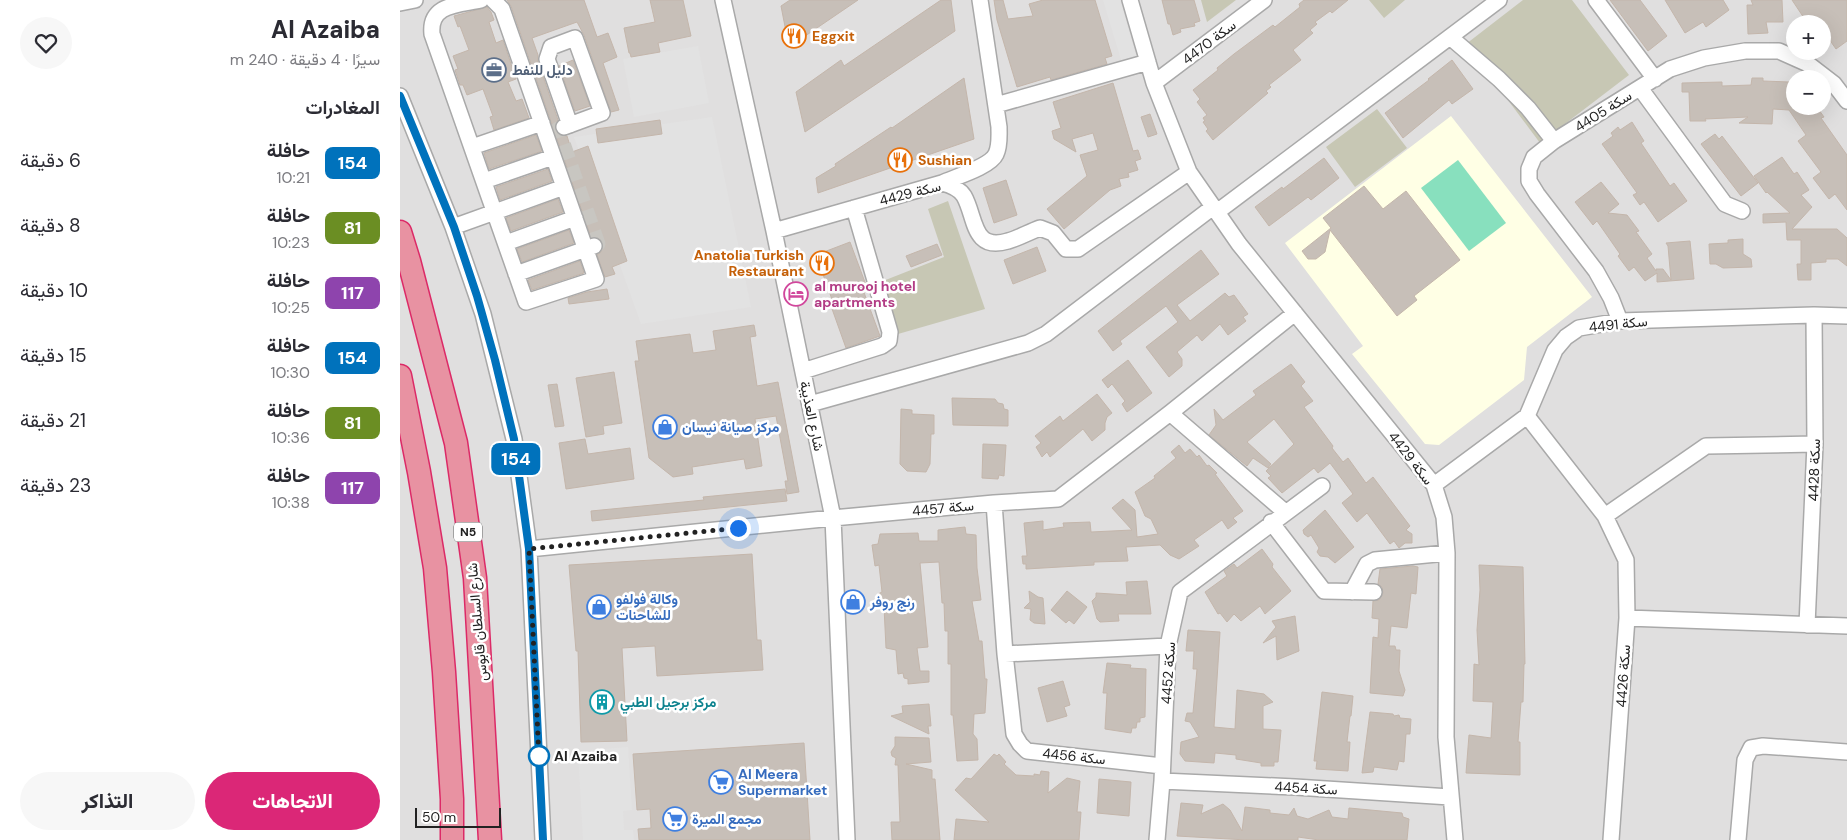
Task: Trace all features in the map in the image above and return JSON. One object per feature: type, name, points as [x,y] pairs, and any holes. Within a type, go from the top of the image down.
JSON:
[{"type":"highway","name":"شارع السلطان قابوس","points":[[400,232],[410,261],[456,444],[475,578],[490,840]]},
{"type":"highway","points":[[400,376],[435,568],[452,799],[452,840]]},
{"type":"highway","points":[[438,840],[441,826],[452,799]]},
{"type":"street","points":[[400,4],[415,0]]},
{"type":"street","points":[[481,0],[442,9],[435,15],[431,23],[432,34],[526,302],[596,279],[590,248],[575,218],[502,9],[493,0]]},
{"type":"street","name":"شارع العذيبة","points":[[723,0],[774,231],[833,518],[847,840]]},
{"type":"street","points":[[942,183],[989,162],[996,155],[999,145],[999,127],[980,0]]},
{"type":"street","name":"سكة 4429","points":[[1130,0],[1154,83],[1189,172],[1239,244],[1434,486],[1444,517],[1447,553],[1446,737],[1455,840]]},
{"type":"street","name":"سكة 4470","points":[[1154,83],[1264,0]]},
{"type":"street","points":[[810,404],[1028,343],[1046,334],[1499,0]]},
{"type":"street","points":[[1596,0],[1655,79]]},
{"type":"street","points":[[1450,37],[1499,79],[1528,108],[1554,141]]},
{"type":"street","points":[[575,38],[602,113],[567,126],[547,59],[551,47],[575,38]]},
{"type":"street","name":"سكة 4405","points":[[1620,321],[1596,271],[1528,181],[1529,168],[1534,157],[1554,141],[1670,69],[1704,58],[1745,51],[1779,51],[1808,64],[1834,84],[1847,101]]},
{"type":"street","points":[[996,105],[1148,62]]},
{"type":"street","points":[[1640,88],[1724,204],[1742,211]]},
{"type":"street","points":[[400,96],[454,227],[483,314],[514,439],[529,549],[543,840]]},
{"type":"street","points":[[472,147],[542,123]]},
{"type":"street","points":[[484,182],[553,157]]},
{"type":"street","name":"سكة 4429","points":[[774,231],[942,183],[952,185],[964,196],[976,229],[982,239],[991,243],[1006,242],[1040,228],[1053,233],[1066,249],[1078,249],[1189,172]]},
{"type":"street","points":[[454,227],[564,186]]},
{"type":"street","points":[[803,371],[882,346],[889,341],[890,332],[854,208]]},
{"type":"street","points":[[506,242],[575,218]]},
{"type":"street","points":[[516,274],[590,248]]},
{"type":"street","name":"سكة 4457","points":[[529,549],[833,518],[1058,499],[1170,413],[1294,313]]},
{"type":"street","name":"سكة 4491","points":[[1527,416],[1555,350],[1566,337],[1579,328],[1620,321],[1814,315],[1847,316]]},
{"type":"street","name":"سكة 4428","points":[[1807,625],[1815,444],[1814,315]]},
{"type":"street","points":[[1170,413],[1285,512]]},
{"type":"street","points":[[1434,486],[1527,416]]},
{"type":"street","name":"سكة 4426","points":[[1527,416],[1605,516],[1626,560],[1628,618],[1611,840]]},
{"type":"street","points":[[1605,516],[1706,446],[1815,444]]},
{"type":"street","name":"سكة 4452","points":[[1157,840],[1168,646],[1180,592],[1271,522],[1322,486]]},
{"type":"street","name":"سكة 4456","points":[[994,503],[1005,654],[1014,734],[1020,744],[1027,751],[1162,773]]},
{"type":"street","points":[[1271,522],[1324,591],[1374,592]]},
{"type":"street","points":[[1352,592],[1367,564],[1375,560],[1447,553]]},
{"type":"street","points":[[1628,618],[1847,626]]},
{"type":"street","points":[[1005,654],[1168,646]]},
{"type":"street","points":[[1738,840],[1745,760],[1751,748],[1763,746],[1847,752]]},
{"type":"street","name":"سكة 4454","points":[[1162,773],[1295,787],[1450,797]]},
{"type":"shaded area","points":[[400,0],[1847,0],[1847,840],[400,840]]},
{"type":"shaded area","points":[[1103,0],[1120,0],[1137,59],[1122,63]]},
{"type":"shaded area","points":[[1201,0],[1236,0],[1207,22]]},
{"type":"shaded area","points":[[1369,0],[1405,0],[1384,18]]},
{"type":"shaded area","points":[[1523,0],[1572,0],[1629,75],[1540,143],[1466,44]]},
{"type":"shaded area","points":[[698,46],[709,103],[634,117],[623,59]]},
{"type":"shaded area","points":[[1377,109],[1407,148],[1355,187],[1326,147]]},
{"type":"shaded area","points":[[1451,116],[1592,297],[1527,347],[1524,380],[1439,445],[1425,444],[1352,354],[1363,346],[1285,243]]},
{"type":"shaded area","points":[[712,117],[751,307],[641,324],[574,137]]},
{"type":"shaded area","points":[[948,201],[985,309],[898,334],[883,281],[944,257],[928,209]]},
{"type":"shaded area","points":[[628,747],[632,810],[623,811],[624,830],[633,830],[634,840],[583,840],[578,751]]},
{"type":"green space","points":[[1458,160],[1506,223],[1469,251],[1421,188]]},
{"type":"building","points":[[507,0],[584,0],[597,37],[608,33],[617,57],[603,63],[619,110],[611,112],[584,35],[577,22],[532,38],[538,55],[538,62],[558,120],[555,125],[555,131],[558,134],[567,136],[572,152],[588,146],[627,261],[612,267],[615,274],[605,277],[597,255],[601,252],[603,243],[600,239],[591,237],[511,6]]},
{"type":"building","points":[[650,0],[683,0],[691,36],[658,43],[660,52],[631,57],[624,28],[655,22]]},
{"type":"building","points":[[790,0],[858,0],[789,47],[781,6]]},
{"type":"building","points":[[941,0],[951,0],[955,31],[805,132],[796,92],[841,60],[844,66]]},
{"type":"building","points":[[994,0],[1003,0],[1008,19],[1033,16],[1029,4],[1043,0],[1095,0],[1112,56],[1105,58],[1107,64],[1051,80],[1050,77],[1017,87],[997,20]]},
{"type":"building","points":[[1162,0],[1194,0],[1200,21],[1194,23],[1195,26],[1180,29],[1181,32],[1173,35]]},
{"type":"building","points":[[1304,0],[1348,0],[1332,13],[1330,11],[1315,22],[1317,24],[1310,30],[1313,33],[1293,50],[1301,60],[1269,85],[1271,87],[1266,91],[1268,93],[1213,140],[1206,131],[1208,129],[1203,122],[1205,121],[1203,118],[1207,115],[1197,102],[1200,99],[1193,90],[1234,54],[1273,25],[1275,27],[1300,7],[1299,4]]},
{"type":"building","points":[[1610,0],[1640,0],[1667,36],[1648,51]]},
{"type":"building","points":[[1665,0],[1723,0],[1729,10],[1706,27],[1703,22],[1685,33]]},
{"type":"building","points":[[1751,0],[1782,0],[1783,22],[1766,22],[1768,33],[1748,34],[1747,5],[1753,5]]},
{"type":"building","points":[[1792,0],[1847,0],[1847,41],[1836,49],[1831,42],[1831,15],[1802,15]]},
{"type":"building","name":"دليل للنفط","points":[[487,7],[494,20],[489,22],[496,43],[503,40],[516,79],[508,82],[516,101],[522,99],[529,118],[494,130],[490,117],[493,116],[483,89],[467,95],[463,85],[460,85],[455,70],[458,69],[453,56],[469,50],[454,16]]},
{"type":"building","points":[[573,60],[590,106],[575,111],[559,66]]},
{"type":"building","points":[[1452,60],[1473,89],[1452,104],[1449,100],[1403,138],[1385,113]]},
{"type":"building","points":[[964,78],[974,139],[818,193],[816,178]]},
{"type":"building","points":[[1752,78],[1763,78],[1763,81],[1786,82],[1786,110],[1773,109],[1772,124],[1739,123],[1748,117],[1690,121],[1689,92],[1682,92],[1682,83],[1722,82],[1722,86],[1751,85]]},
{"type":"building","points":[[1113,83],[1133,151],[1138,150],[1141,159],[1135,161],[1138,170],[1128,173],[1129,177],[1119,179],[1121,186],[1110,190],[1064,229],[1047,209],[1087,176],[1080,155],[1098,150],[1093,133],[1072,139],[1076,152],[1054,139],[1052,131],[1061,128],[1053,102]]},
{"type":"building","points":[[1150,114],[1157,134],[1148,137],[1141,117]]},
{"type":"building","points":[[1792,115],[1823,115],[1824,117],[1821,118],[1847,155],[1847,210],[1835,194],[1829,199],[1813,178],[1821,172],[1798,141],[1806,135]]},
{"type":"building","points":[[660,120],[662,134],[598,143],[596,129]]},
{"type":"building","points":[[1632,122],[1644,141],[1641,143],[1670,186],[1674,183],[1687,201],[1658,222],[1644,202],[1640,205],[1633,195],[1637,193],[1602,144],[1613,136],[1611,133],[1618,127],[1620,130]]},
{"type":"building","points":[[1715,134],[1719,139],[1722,136],[1758,183],[1741,196],[1701,144]]},
{"type":"building","points":[[536,135],[542,151],[489,169],[484,153]]},
{"type":"building","points":[[1782,157],[1794,174],[1797,172],[1809,190],[1801,195],[1812,207],[1792,229],[1837,229],[1847,238],[1847,266],[1838,259],[1826,259],[1826,262],[1811,263],[1811,280],[1798,280],[1797,264],[1801,264],[1801,240],[1787,240],[1786,222],[1763,223],[1763,214],[1790,213],[1766,193],[1754,176]]},
{"type":"building","points":[[1324,158],[1339,178],[1311,200],[1308,197],[1269,226],[1255,207],[1282,187],[1283,189]]},
{"type":"building","points":[[548,169],[552,181],[500,200],[496,187]]},
{"type":"building","points":[[1006,180],[1017,215],[994,223],[983,188]]},
{"type":"building","points":[[1601,182],[1619,204],[1608,213],[1627,215],[1639,231],[1636,232],[1652,254],[1647,258],[1656,271],[1656,269],[1663,269],[1671,280],[1668,246],[1666,243],[1690,241],[1694,279],[1657,282],[1657,273],[1645,281],[1634,267],[1629,271],[1618,256],[1620,254],[1597,221],[1593,225],[1575,202]]},
{"type":"building","points":[[1364,186],[1383,209],[1406,191],[1460,260],[1414,296],[1417,300],[1397,316],[1330,230],[1325,252],[1316,259],[1308,259],[1302,251],[1331,228],[1323,218]]},
{"type":"building","points":[[558,199],[563,212],[511,231],[506,218]]},
{"type":"building","points":[[569,230],[574,243],[522,262],[517,249]]},
{"type":"building","points":[[1743,239],[1743,254],[1751,259],[1752,267],[1723,268],[1716,264],[1710,264],[1709,244],[1728,243],[1728,240]]},
{"type":"building","points":[[850,242],[866,285],[862,287],[880,336],[846,348],[831,306],[834,305],[816,255]]},
{"type":"building","points":[[937,244],[942,255],[911,267],[906,256]]},
{"type":"building","points":[[1037,247],[1046,271],[1013,284],[1004,260]]},
{"type":"building","points":[[1201,250],[1219,274],[1177,305],[1190,321],[1225,293],[1229,297],[1234,295],[1248,314],[1243,317],[1246,321],[1228,335],[1220,324],[1202,341],[1197,335],[1177,352],[1182,359],[1182,366],[1169,377],[1146,347],[1178,322],[1166,306],[1120,341],[1122,344],[1113,351],[1098,331]]},
{"type":"building","points":[[580,261],[584,273],[532,290],[528,280]]},
{"type":"building","points":[[607,289],[609,299],[569,304],[568,298],[587,292]]},
{"type":"building","points":[[754,325],[756,336],[750,337],[757,386],[778,382],[799,492],[787,494],[785,481],[788,481],[776,416],[755,419],[762,466],[746,469],[744,459],[692,467],[693,474],[673,477],[649,458],[635,361],[639,361],[636,341],[690,334],[693,353],[716,350],[713,331]]},
{"type":"building","points":[[1128,360],[1152,393],[1127,412],[1122,404],[1125,401],[1112,384],[1108,388],[1102,380]]},
{"type":"building","points":[[1291,364],[1305,382],[1301,386],[1313,401],[1304,407],[1343,462],[1348,458],[1366,483],[1373,477],[1410,526],[1406,530],[1412,534],[1412,543],[1405,543],[1399,548],[1394,541],[1390,544],[1367,513],[1357,522],[1342,503],[1353,494],[1330,463],[1318,473],[1314,468],[1282,493],[1268,478],[1271,476],[1266,471],[1294,444],[1274,419],[1247,442],[1271,464],[1268,468],[1253,458],[1247,466],[1209,435],[1216,425],[1214,409],[1223,420],[1256,395],[1253,391]]},
{"type":"building","points":[[614,372],[622,423],[603,426],[604,434],[586,437],[576,378]]},
{"type":"building","points":[[557,384],[564,426],[555,427],[548,385]]},
{"type":"building","points":[[1097,394],[1112,413],[1107,417],[1105,430],[1092,441],[1083,429],[1050,457],[1047,452],[1042,457],[1036,447],[1041,443],[1035,436],[1060,416],[1063,421]]},
{"type":"building","points":[[952,398],[995,399],[998,403],[1003,404],[1004,409],[1008,410],[1008,426],[953,425]]},
{"type":"building","points":[[901,409],[912,410],[912,414],[934,415],[934,434],[931,434],[930,464],[926,472],[907,471],[900,464]]},
{"type":"building","points":[[585,439],[588,454],[630,448],[634,479],[566,489],[559,443]]},
{"type":"building","points":[[983,444],[1006,445],[1004,476],[999,475],[998,479],[982,478]]},
{"type":"building","points":[[1179,445],[1185,453],[1190,449],[1197,457],[1199,455],[1207,466],[1209,465],[1217,473],[1215,474],[1243,511],[1233,518],[1237,522],[1228,529],[1222,520],[1194,540],[1199,546],[1179,559],[1170,555],[1160,545],[1126,547],[1128,561],[1094,562],[1094,565],[1026,569],[1022,556],[1027,556],[1024,523],[1043,521],[1043,530],[1064,527],[1063,523],[1090,522],[1091,532],[1132,530],[1112,508],[1123,499],[1135,510],[1137,537],[1158,534],[1151,519],[1145,516],[1135,492],[1155,478],[1154,476],[1176,458],[1171,452]]},
{"type":"building","points":[[785,489],[787,501],[592,521],[591,511],[704,500],[703,497]]},
{"type":"building","points":[[1325,510],[1354,547],[1335,563],[1328,557],[1320,556],[1317,552],[1319,548],[1311,535],[1308,537],[1304,534],[1303,530]]},
{"type":"building","points":[[965,527],[966,534],[976,535],[977,568],[981,600],[972,601],[979,641],[982,641],[985,679],[987,679],[985,713],[974,714],[973,734],[977,739],[978,760],[957,761],[953,715],[951,715],[951,664],[948,664],[948,631],[945,631],[939,562],[920,563],[928,647],[917,648],[920,671],[929,671],[929,682],[908,684],[908,679],[904,678],[903,673],[898,674],[896,650],[886,648],[884,607],[878,608],[878,594],[882,592],[879,565],[875,566],[872,545],[878,544],[880,534],[918,533],[919,541],[938,541],[938,530]]},
{"type":"building","points":[[1262,549],[1273,564],[1272,567],[1291,591],[1265,614],[1260,606],[1241,621],[1234,614],[1227,622],[1220,613],[1218,614],[1205,592],[1227,576],[1224,571],[1234,564],[1237,568]]},
{"type":"building","points":[[752,554],[757,640],[761,640],[763,670],[657,676],[655,646],[622,648],[627,741],[581,742],[578,651],[576,651],[569,565]]},
{"type":"building","points":[[1479,565],[1523,567],[1525,664],[1518,742],[1520,742],[1520,775],[1466,773],[1469,735],[1491,738],[1493,702],[1473,701],[1474,664],[1479,665],[1477,630],[1480,590]]},
{"type":"building","points":[[1418,567],[1416,594],[1411,593],[1407,628],[1391,626],[1389,646],[1395,646],[1396,650],[1400,650],[1399,671],[1405,690],[1403,696],[1370,693],[1373,637],[1378,638],[1379,619],[1372,618],[1373,601],[1379,600],[1383,593],[1382,587],[1378,584],[1380,569]]},
{"type":"building","points":[[1147,581],[1151,614],[1118,614],[1119,621],[1100,622],[1097,619],[1092,601],[1096,597],[1096,593],[1127,595],[1126,582]]},
{"type":"building","points":[[1029,591],[1043,598],[1045,624],[1034,623],[1030,620],[1031,609],[1024,608],[1030,602]]},
{"type":"building","points":[[1067,591],[1087,607],[1074,624],[1069,620],[1066,623],[1051,610]]},
{"type":"building","points":[[1295,616],[1299,651],[1277,660],[1276,636],[1263,643],[1276,627],[1272,621]]},
{"type":"building","points":[[1188,630],[1220,632],[1214,727],[1235,729],[1237,690],[1264,694],[1273,702],[1263,706],[1263,729],[1281,730],[1278,762],[1274,762],[1274,766],[1261,766],[1261,763],[1236,759],[1236,755],[1215,753],[1214,763],[1185,761],[1180,754],[1181,742],[1199,737],[1190,722],[1185,721],[1187,713],[1193,713],[1197,669],[1193,669],[1194,651],[1186,651]]},
{"type":"building","points":[[1107,663],[1131,665],[1130,668],[1146,669],[1145,717],[1140,718],[1140,722],[1137,722],[1136,728],[1132,728],[1131,733],[1105,729],[1107,693],[1103,693]]},
{"type":"building","points":[[1063,681],[1070,705],[1064,707],[1067,716],[1047,722],[1038,688]]},
{"type":"building","points":[[1322,692],[1353,696],[1347,742],[1350,742],[1348,771],[1316,769],[1317,761],[1314,761]]},
{"type":"building","points":[[929,704],[931,726],[928,726],[929,734],[891,716],[903,713],[902,706]]},
{"type":"building","points":[[1370,712],[1393,714],[1394,716],[1399,715],[1400,718],[1411,719],[1410,734],[1406,734],[1404,762],[1399,761],[1397,770],[1374,767],[1373,772],[1362,773]]},
{"type":"building","points":[[895,737],[929,738],[931,762],[906,764],[932,770],[932,779],[935,779],[940,840],[892,840],[891,822],[900,822],[898,765],[895,765],[896,758],[892,756],[891,752],[895,746]]},
{"type":"building","name":"Al Meera Supermarket","points":[[804,743],[810,840],[639,840],[638,829],[651,828],[650,809],[637,810],[633,754]]},
{"type":"building","points":[[994,754],[997,756],[999,754],[1006,762],[1004,764],[1016,775],[1034,776],[1034,774],[1040,775],[1041,771],[1049,772],[1048,793],[1067,778],[1080,781],[1077,812],[1081,812],[1079,840],[954,840],[956,819],[989,822],[955,790],[966,778],[971,779]]},
{"type":"building","points":[[1099,779],[1131,782],[1129,816],[1097,813]]},
{"type":"building","points":[[1181,803],[1203,805],[1201,814],[1223,804],[1230,810],[1242,831],[1245,807],[1270,810],[1270,813],[1289,815],[1294,808],[1297,816],[1308,819],[1329,810],[1332,817],[1348,819],[1349,808],[1402,813],[1403,817],[1409,819],[1407,840],[1319,840],[1298,837],[1298,840],[1247,840],[1177,836]]},
{"type":"tunnel","points":[[564,127],[558,129],[598,244],[594,246]]},
{"type":"bus line","name":"154","points":[[400,96],[454,227],[483,314],[514,439],[529,549],[543,840]]},
{"type":"place","name":"Eggxit","points":[[794,36]]},
{"type":"place","name":"دليل للنفط","points":[[494,70]]},
{"type":"place","name":"Sushian","points":[[900,160]]},
{"type":"place","name":"Anatolia Turkish Restaurant","points":[[822,263]]},
{"type":"place","name":"al murooj hotel apartments","points":[[796,294]]},
{"type":"place","name":"مركز صيانة نيسان","points":[[665,427]]},
{"type":"place","name":"رنج روفر","points":[[853,602]]},
{"type":"place","name":"وكالة فولفو للشاحنات","points":[[599,607]]},
{"type":"place","name":"مركز برجيل الطبي","points":[[602,702]]},
{"type":"place","name":"Al Azaiba","points":[[539,756]]},
{"type":"place","name":"Al Meera Supermarket","points":[[721,782]]},
{"type":"place","name":"مجمع الميرة","points":[[675,819]]},
{"type":"route","points":[[539,756],[539,758],[529,549],[738,528]]}]
